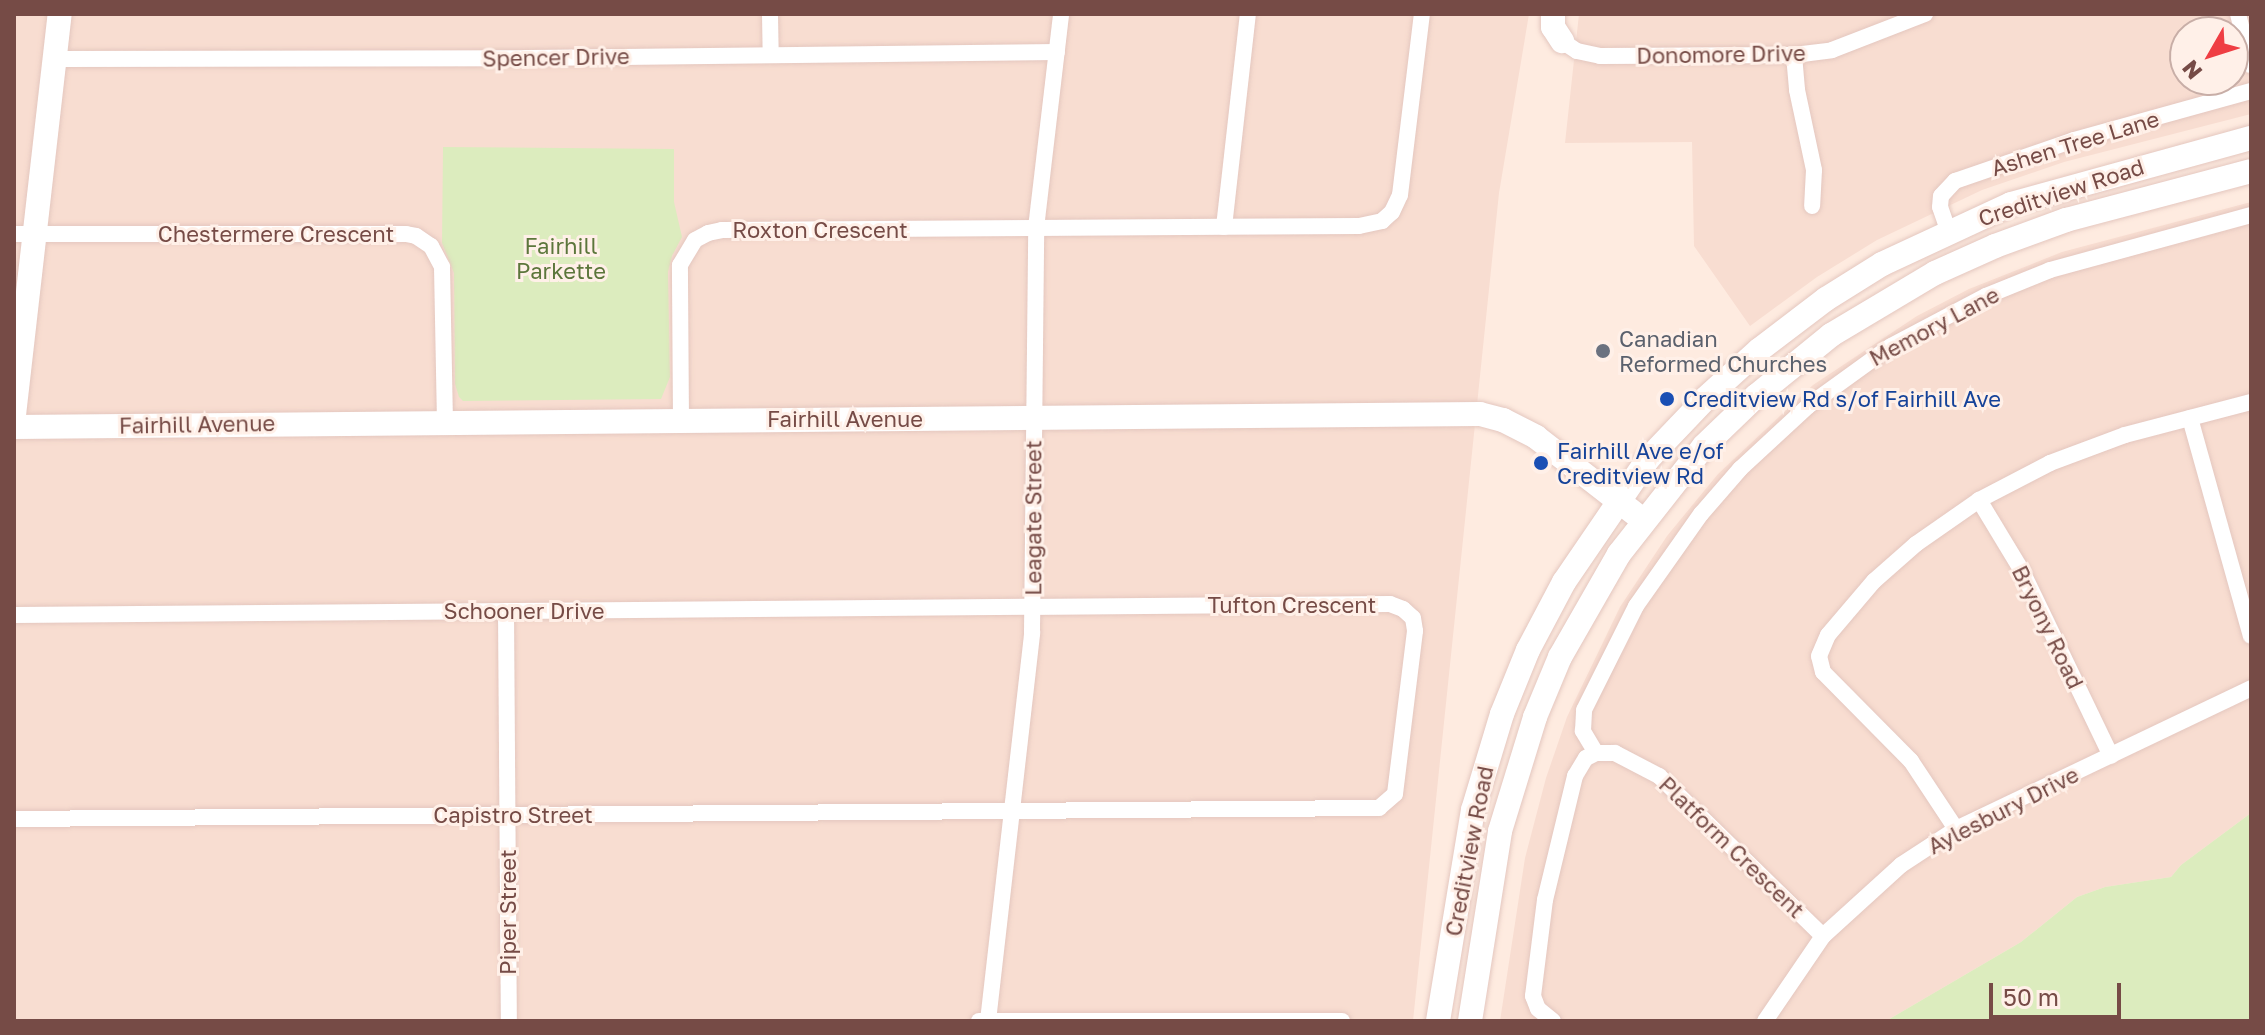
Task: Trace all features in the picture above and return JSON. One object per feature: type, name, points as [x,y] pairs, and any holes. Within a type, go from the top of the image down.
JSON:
[{"type":"main road","points":[[14,415],[24,234],[60,14]]},
{"type":"main road","points":[[1553,14],[1553,27],[1562,41]]},
{"type":"main road","name":"Creditview Road","points":[[1438,1021],[1473,810],[1502,714],[1528,650],[1564,582],[1618,500],[1648,459],[1692,411],[1759,350],[1856,280],[1948,230],[2053,190],[2251,138]]},
{"type":"main road","name":"Creditview Road","points":[[1470,1021],[1496,853],[1526,740],[1581,616],[1643,520],[1704,446],[1756,396],[1831,335],[1901,291],[1962,260],[2025,234],[2251,171]]},
{"type":"main road","name":"Fairhill Avenue","points":[[14,427],[1480,414],[1503,420],[1536,437],[1643,520]]},
{"type":"street","points":[[770,14],[771,53]]},
{"type":"street","name":"Leagate Street","points":[[988,1021],[1034,607],[1036,228],[1061,14]]},
{"type":"street","points":[[1224,227],[1248,14]]},
{"type":"street","name":"Roxton Crescent","points":[[681,421],[680,265],[695,240],[708,233],[1359,226],[1382,221],[1392,212],[1400,195],[1422,14]]},
{"type":"street","name":"Donomore Drive","points":[[1562,41],[1577,51],[1600,56],[1794,55],[1832,50],[1925,14]]},
{"type":"street","points":[[2238,14],[2251,65]]},
{"type":"street","name":"Spencer Drive","points":[[55,59],[1057,52]]},
{"type":"street","points":[[1794,55],[1797,90],[1814,170],[1812,206]]},
{"type":"street","name":"Ashen Tree Lane","points":[[1948,230],[1940,207],[1941,196],[1955,181],[2074,140],[2251,94]]},
{"type":"street","name":"Memory Lane","points":[[1596,753],[1583,731],[1584,710],[1636,606],[1686,532],[1740,469],[1817,398],[1891,346],[1986,296],[2074,263],[2251,215]]},
{"type":"street","name":"Chestermere Crescent","points":[[24,234],[416,236],[431,246],[442,267],[445,422]]},
{"type":"street","points":[[1956,829],[1911,761],[1834,687],[1823,672],[1819,656],[1828,635],[1874,581],[1916,544],[1979,500],[2050,463],[2125,435],[2251,402]]},
{"type":"street","points":[[2190,418],[2251,636]]},
{"type":"street","name":"Bryony Road","points":[[1979,500],[2022,571],[2111,756]]},
{"type":"street","name":"Tufton Crescent","points":[[1013,811],[1379,808],[1395,794],[1415,631],[1413,618],[1403,609],[1390,604],[1034,607]]},
{"type":"street","name":"Schooner Drive","points":[[14,615],[1034,607]]},
{"type":"street","name":"Piper Street","points":[[506,611],[509,1021]]},
{"type":"street","name":"Aylesbury Drive","points":[[1765,1021],[1823,936],[1901,865],[1956,829],[2251,688]]},
{"type":"street","points":[[1553,1021],[1538,1009],[1533,996],[1545,900],[1575,776],[1586,758],[1596,753]]},
{"type":"street","name":"Platform Crescent","points":[[1596,753],[1615,753],[1659,776],[1823,936]]},
{"type":"street","name":"Capistro Street","points":[[14,819],[1013,811]]},
{"type":"street","points":[[977,1021],[1342,1021]]},
{"type":"shaded area","points":[[14,14],[1529,14],[1499,193],[1413,1021],[14,1021]]},
{"type":"shaded area","points":[[1579,14],[2251,14],[2251,114],[2064,162],[1982,190],[1877,240],[1817,277],[1750,326],[1694,246],[1692,142],[1565,143]]},
{"type":"shaded area","points":[[2251,202],[2251,813],[2181,865],[2171,877],[2105,887],[2077,897],[2021,942],[1886,1021],[1500,1021],[1525,858],[1546,778],[1567,717],[1620,607],[1667,536],[1718,474],[1813,385],[1917,316],[1969,289],[2062,252]]},
{"type":"green space","name":"Fairhill Parkette","points":[[443,147],[674,149],[674,202],[682,237],[668,272],[670,377],[661,399],[463,401],[459,397],[455,384],[454,273],[442,243]]},
{"type":"green space","points":[[2251,813],[2251,1021],[1886,1021],[2021,942],[2077,897],[2105,887],[2171,877],[2181,865]]},
{"type":"place","name":"Canadian Reformed Churches","points":[[1603,351]]},
{"type":"place","name":"Creditview Rd s/of Fairhill Ave","points":[[1667,399]]},
{"type":"place","name":"Fairhill Ave e/of Creditview Rd","points":[[1541,463]]}]
